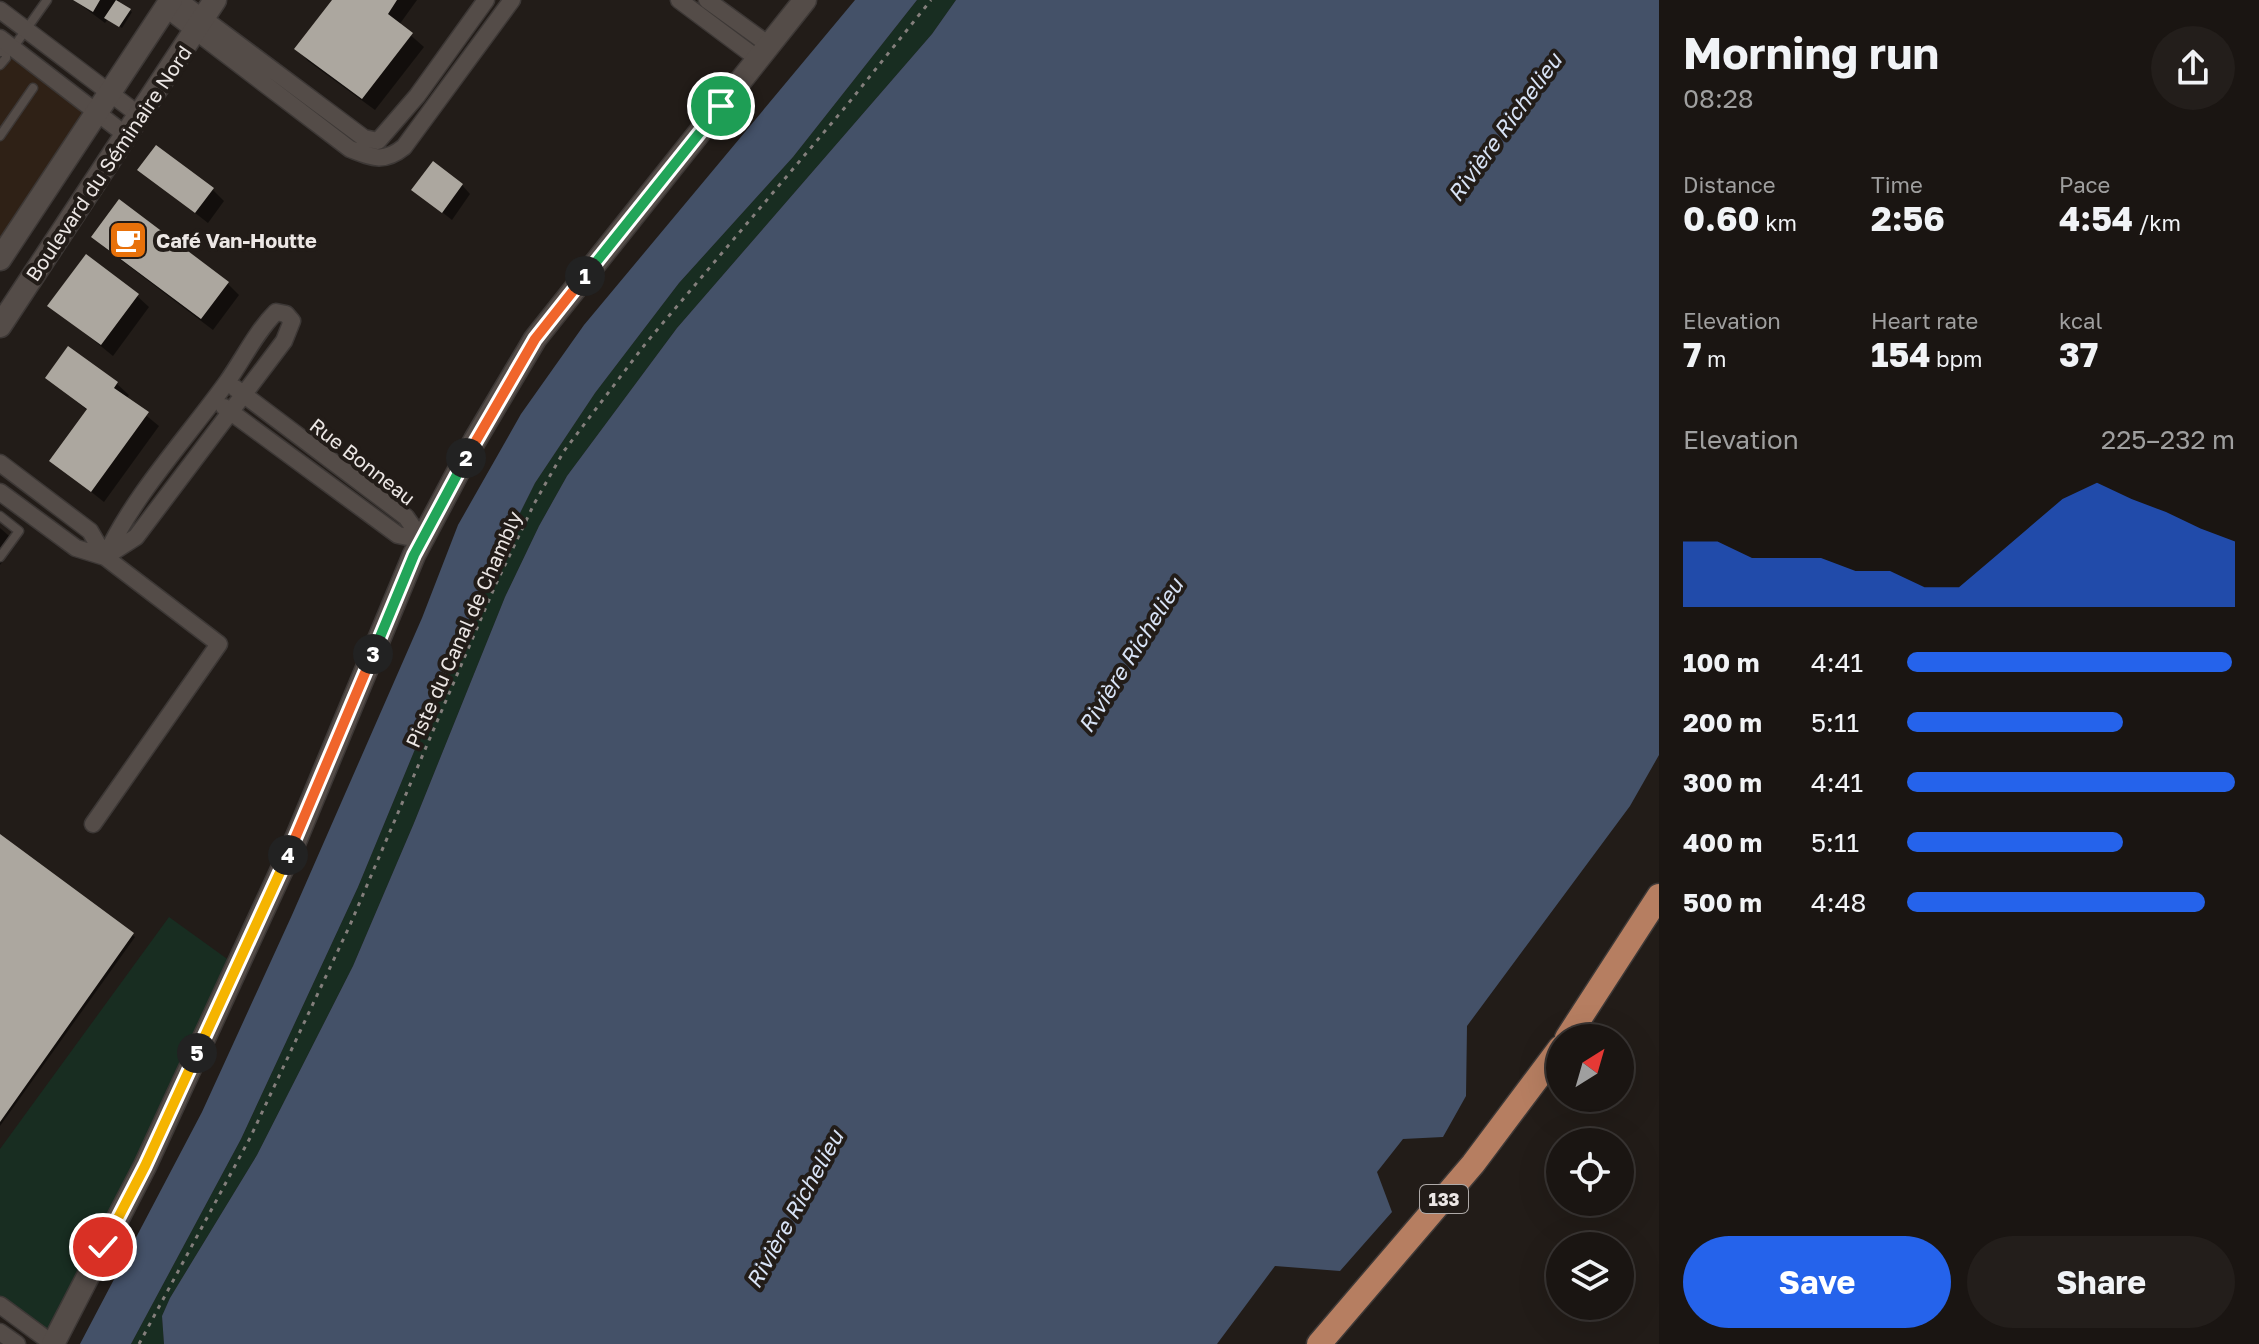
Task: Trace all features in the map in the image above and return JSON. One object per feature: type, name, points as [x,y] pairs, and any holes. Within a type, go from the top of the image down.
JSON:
[{"type":"main road","points":[[1576,1024],[1659,896]]},
{"type":"main road","name":"133","points":[[1319,1344],[1473,1164],[1546,1067]]},
{"type":"street","points":[[169,2],[205,16],[252,64],[350,149],[372,158],[392,156],[404,147],[512,0]]},
{"type":"street","points":[[679,0],[764,52]]},
{"type":"street","points":[[707,0],[764,52]]},
{"type":"street","points":[[0,1305],[53,1344],[145,1166],[289,853],[422,540],[475,440],[535,339],[805,0]]},
{"type":"street","points":[[378,141],[417,96],[485,1],[500,15]]},
{"type":"street","name":"Boulevard du Séminaire Nord","points":[[0,259],[169,2]]},
{"type":"street","points":[[0,10],[139,115]]},
{"type":"street","name":"Boulevard du Séminaire Nord","points":[[0,326],[205,16]]},
{"type":"street","points":[[6,47],[126,135]]},
{"type":"street","points":[[252,64],[364,138],[378,141],[392,156]]},
{"type":"street","points":[[417,96],[431,107]]},
{"type":"street","points":[[276,312],[286,314],[292,321],[284,341],[136,537],[105,557],[121,523],[227,381],[264,324],[276,312]]},
{"type":"street","name":"Rue Bonneau","points":[[227,381],[406,517],[422,540]]},
{"type":"street","name":"Rue Bonneau","points":[[214,399],[398,535],[422,540]]},
{"type":"street","points":[[0,463],[90,531],[105,557]]},
{"type":"street","points":[[164,466],[181,477]]},
{"type":"street","points":[[25,511],[33,488]]},
{"type":"street","points":[[0,492],[76,548],[105,557],[219,644],[93,824]]},
{"type":"street","points":[[0,1332],[17,1344]]},
{"type":"lane","points":[[0,65],[6,58],[6,47],[27,29],[47,0]]},
{"type":"lane","points":[[0,136],[33,88]]},
{"type":"lane","points":[[0,557],[19,531],[25,511]]},
{"type":"lane","points":[[0,516],[19,531]]},
{"type":"path","name":"Piste du Canal de Chambly","points":[[139,1344],[250,1138],[350,925],[495,586],[534,504],[564,451],[654,333],[847,105],[931,0]]},
{"type":"shaded area","points":[[0,50],[84,113],[0,239]]},
{"type":"green space","points":[[917,0],[956,0],[932,34],[677,328],[567,476],[505,597],[353,966],[257,1155],[170,1298],[162,1316],[164,1344],[131,1344],[241,1139],[358,887],[478,597],[535,483],[595,393],[679,283],[793,157]]},
{"type":"green space","points":[[169,917],[237,966],[53,1344],[0,1305],[0,1149]]},
{"type":"water","points":[[855,0],[917,0],[793,157],[679,283],[595,393],[535,483],[478,597],[358,887],[241,1139],[131,1344],[80,1344],[202,1112],[422,618],[458,525],[521,414],[584,325]]},
{"type":"water","name":"Rivière Richelieu","points":[[956,0],[1659,0],[1659,755],[1630,806],[1467,1026],[1466,1096],[1443,1137],[1403,1139],[1377,1172],[1392,1212],[1340,1271],[1275,1266],[1217,1344],[164,1344],[162,1316],[170,1298],[257,1155],[353,966],[505,597],[567,476],[677,328],[932,34]]},
{"type":"building","points":[[73,0],[100,0],[93,12]]},
{"type":"building","points":[[116,0],[131,9],[119,27],[104,18]]},
{"type":"building","points":[[332,0],[397,0],[388,14],[413,33],[362,99],[294,49]]},
{"type":"building","points":[[156,145],[214,188],[195,213],[137,170]]},
{"type":"building","points":[[433,161],[463,184],[442,213],[411,190]]},
{"type":"building","points":[[119,199],[229,282],[201,319],[91,237]]},
{"type":"building","points":[[86,254],[139,294],[101,345],[47,306]]},
{"type":"building","points":[[68,346],[118,382],[114,388],[149,412],[91,492],[49,461],[87,409],[45,378]]},
{"type":"building","points":[[0,834],[134,933],[0,1122]]},
{"type":"place","name":"Café Van-Houtte","points":[[128,240]]},
{"type":"route","points":[[103,1247],[145,1166],[296,839],[414,555],[475,440],[535,339],[721,106]]}]
